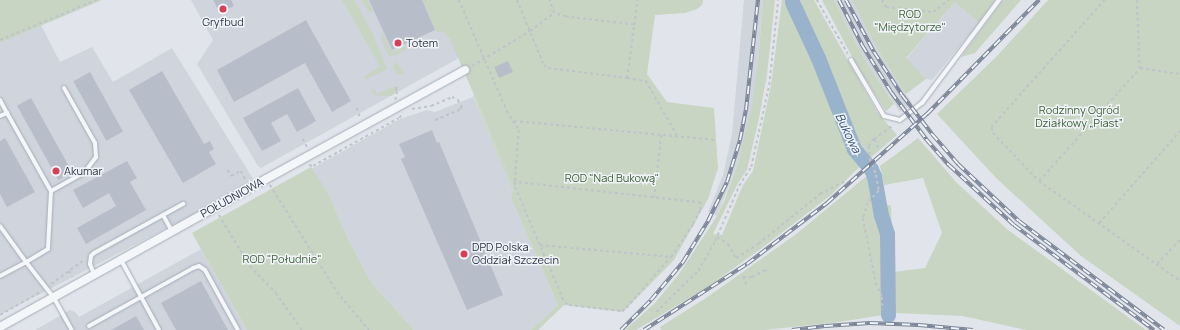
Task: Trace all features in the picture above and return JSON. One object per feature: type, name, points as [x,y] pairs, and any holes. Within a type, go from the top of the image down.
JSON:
[{"type":"street","name":"POŁUDNIOWA","points":[[0,327],[266,178],[465,70]]},
{"type":"lane","points":[[851,60],[884,116],[900,120],[922,103],[999,0]]},
{"type":"lane","points":[[51,191],[84,173],[96,157],[95,143],[64,88]]},
{"type":"lane","points":[[0,100],[51,191],[48,249],[0,276]]},
{"type":"lane","points":[[0,116],[7,113]]},
{"type":"lane","points":[[94,274],[90,264],[91,256],[183,204]]},
{"type":"lane","points":[[163,215],[172,231]]},
{"type":"lane","points":[[0,226],[54,298],[72,330]]},
{"type":"lane","points":[[120,260],[159,330]]},
{"type":"lane","points":[[89,326],[193,268],[201,267],[205,270],[238,330]]},
{"type":"path","points":[[0,40],[96,0]]},
{"type":"path","points":[[459,0],[484,59],[519,130],[515,182],[515,187],[565,302],[569,305],[622,311],[646,287],[671,257],[693,224],[700,210],[701,203],[515,182]]},
{"type":"path","points":[[517,0],[544,65],[548,68],[646,81],[678,137]]},
{"type":"path","points":[[549,0],[554,13]]},
{"type":"path","points":[[627,78],[637,0]]},
{"type":"path","points":[[656,312],[698,271],[717,237],[739,186],[751,167],[769,85],[778,0]]},
{"type":"path","points":[[818,0],[851,60]]},
{"type":"path","points":[[882,0],[886,7],[933,12],[950,0]]},
{"type":"path","points":[[1105,0],[992,128],[993,133],[1039,181],[1180,281]]},
{"type":"path","points":[[1039,181],[1140,68],[1137,0]]},
{"type":"path","points":[[465,70],[530,31],[554,13]]},
{"type":"path","points":[[554,13],[566,17],[634,25]]},
{"type":"path","points":[[1140,68],[1180,74]]},
{"type":"path","points":[[300,160],[302,165],[313,166],[399,118],[397,94],[395,89],[399,86]]},
{"type":"path","points":[[398,106],[431,106],[452,98],[458,100],[462,107],[460,110],[434,121]]},
{"type":"path","points":[[357,108],[361,120],[365,118]]},
{"type":"path","points":[[883,310],[882,297],[876,283],[863,218],[868,203],[875,193],[878,192],[876,175],[870,159],[869,146],[874,139],[900,120]]},
{"type":"path","points":[[514,121],[716,140]]},
{"type":"path","points":[[1098,223],[1180,131]]},
{"type":"path","points":[[654,198],[661,135]]},
{"type":"path","points":[[874,139],[878,148]]},
{"type":"path","points":[[266,178],[337,292],[369,330]]},
{"type":"path","points":[[717,237],[728,244],[736,258],[758,244],[820,194],[847,180]]},
{"type":"path","points":[[214,208],[250,266],[276,293],[302,330]]},
{"type":"path","points":[[1156,264],[1180,239]]},
{"type":"path","points":[[540,245],[671,257]]},
{"type":"path","points":[[83,267],[84,256]]},
{"type":"path","points":[[0,315],[46,288],[84,261]]},
{"type":"path","points":[[746,285],[743,277],[752,277],[766,270],[767,271]]},
{"type":"shaded area","points":[[191,0],[433,0],[459,58],[261,168],[258,166],[197,64],[213,40]]},
{"type":"shaded area","points":[[744,0],[763,0],[756,86],[749,124],[738,163],[717,216],[708,212],[723,175],[732,134]]},
{"type":"shaded area","points":[[834,0],[852,0],[877,49],[912,103],[900,112],[862,55]]},
{"type":"shaded area","points":[[955,2],[979,23],[932,80],[926,79],[906,59]]},
{"type":"shaded area","points":[[41,25],[60,62],[92,47],[113,82],[172,48],[255,182],[0,315],[0,43]]},
{"type":"shaded area","points":[[473,97],[513,191],[511,198],[558,305],[531,330],[414,330],[371,282],[348,239],[328,193],[311,169],[400,119],[427,110],[435,112]]},
{"type":"shaded area","points":[[201,249],[247,330],[35,330],[70,310],[75,312],[79,317]]},
{"type":"green space","points":[[0,0],[102,0],[0,43]]},
{"type":"green space","points":[[342,0],[354,0],[372,32],[387,69],[366,79],[370,88],[364,77],[380,66]]},
{"type":"green space","points":[[361,0],[368,0],[374,13],[368,11]]},
{"type":"green space","name":"ROD \"Nad Bukową\"","points":[[422,0],[703,0],[702,5],[697,9],[685,13],[655,15],[647,74],[667,102],[714,108],[718,168],[708,199],[674,260],[623,312],[564,305],[538,330],[531,330],[558,305],[511,198],[513,191],[473,96],[541,251],[450,39],[444,32],[437,32]]},
{"type":"green space","points":[[763,0],[775,0],[767,75],[759,118],[747,170],[738,183],[713,234],[722,235],[743,185],[753,171],[771,85],[782,0],[814,0],[877,112],[897,135],[854,172],[831,195],[755,253],[706,288],[636,330],[625,330],[655,303],[679,274],[717,216],[725,199],[738,163],[752,105],[758,63]]},
{"type":"green space","points":[[822,0],[834,0],[862,55],[894,104],[886,111],[856,64]]},
{"type":"green space","name":"ROD \"Międzytorze\"","points":[[852,0],[995,0],[979,23],[955,2],[906,58],[926,79],[906,94],[877,49]]},
{"type":"green space","points":[[1003,0],[1021,0],[975,53],[961,57]]},
{"type":"green space","name":"Rodzinny Ogród Działkowy „Piast”","points":[[1048,0],[1180,0],[1180,326],[1081,256],[996,178],[937,114],[997,56]]},
{"type":"green space","points":[[382,32],[392,52],[411,44],[412,46],[394,56],[390,56],[386,51],[381,36]]},
{"type":"green space","points":[[397,62],[404,73],[401,75],[397,74],[393,66]]},
{"type":"green space","points":[[395,86],[397,90],[391,96],[374,95],[371,90],[374,89],[377,94]]},
{"type":"green space","points":[[918,138],[957,183],[1008,230],[1146,330],[1026,330],[963,316],[896,313],[839,322],[764,330],[661,330],[660,327],[706,298],[795,235],[868,175],[878,201],[891,206],[894,272],[925,268],[942,233],[923,178],[884,185],[880,166]]},
{"type":"green space","name":"ROD \"Południe\"","points":[[311,167],[328,193],[348,239],[371,282],[414,330],[247,330],[192,233]]},
{"type":"building","name":"Gryfbud","points":[[213,0],[231,0],[234,6],[220,13]]},
{"type":"building","points":[[369,0],[422,0],[435,30],[392,50]]},
{"type":"building","points":[[306,20],[351,101],[332,112],[305,63],[234,102],[217,70]]},
{"type":"building","points":[[508,61],[513,72],[499,78],[494,67]]},
{"type":"building","points":[[162,71],[204,144],[210,141],[214,149],[209,152],[216,164],[183,183],[129,90]]},
{"type":"building","points":[[90,72],[123,131],[106,141],[73,81]]},
{"type":"building","points":[[298,88],[316,121],[297,132],[287,114],[271,123],[281,141],[262,151],[243,118]]},
{"type":"building","points":[[31,98],[72,172],[58,180],[17,106]]},
{"type":"building","name":"DPD Polska Oddział Szczecin","points":[[432,130],[437,143],[439,142],[503,295],[467,310],[401,159],[405,157],[399,144]]},
{"type":"building","points":[[5,138],[35,192],[7,207],[0,194],[0,141]]},
{"type":"building","points":[[127,161],[137,178],[130,182],[146,210],[86,244],[77,228],[116,206],[109,193],[83,208],[73,190]]},
{"type":"building","points":[[201,281],[228,330],[176,330],[161,303]]},
{"type":"building","points":[[136,316],[144,330],[111,330]]},
{"type":"waterway","name":"Bukowa","points":[[792,2],[818,58],[854,149],[871,169],[874,176],[881,215],[887,234],[888,315]]},
{"type":"railway","points":[[621,330],[651,300],[683,262],[708,221],[727,182],[740,140],[746,110],[758,0]]},
{"type":"railway","points":[[839,0],[862,45],[891,92],[926,139],[949,165],[1014,225],[1154,330]]},
{"type":"railway","points":[[846,0],[874,52],[902,95],[932,134],[958,164],[1019,221],[1164,330]]},
{"type":"railway","points":[[644,330],[747,264],[827,203],[927,114],[1039,0]]},
{"type":"railway","points":[[792,330],[870,323],[919,325],[973,330]]},
{"type":"place","name":"Gryfbud","points":[[223,9]]},
{"type":"place","name":"Totem","points":[[398,43]]},
{"type":"place","name":"Akumar","points":[[56,171]]},
{"type":"place","name":"DPD Polska Oddział Szczecin","points":[[464,254]]}]
